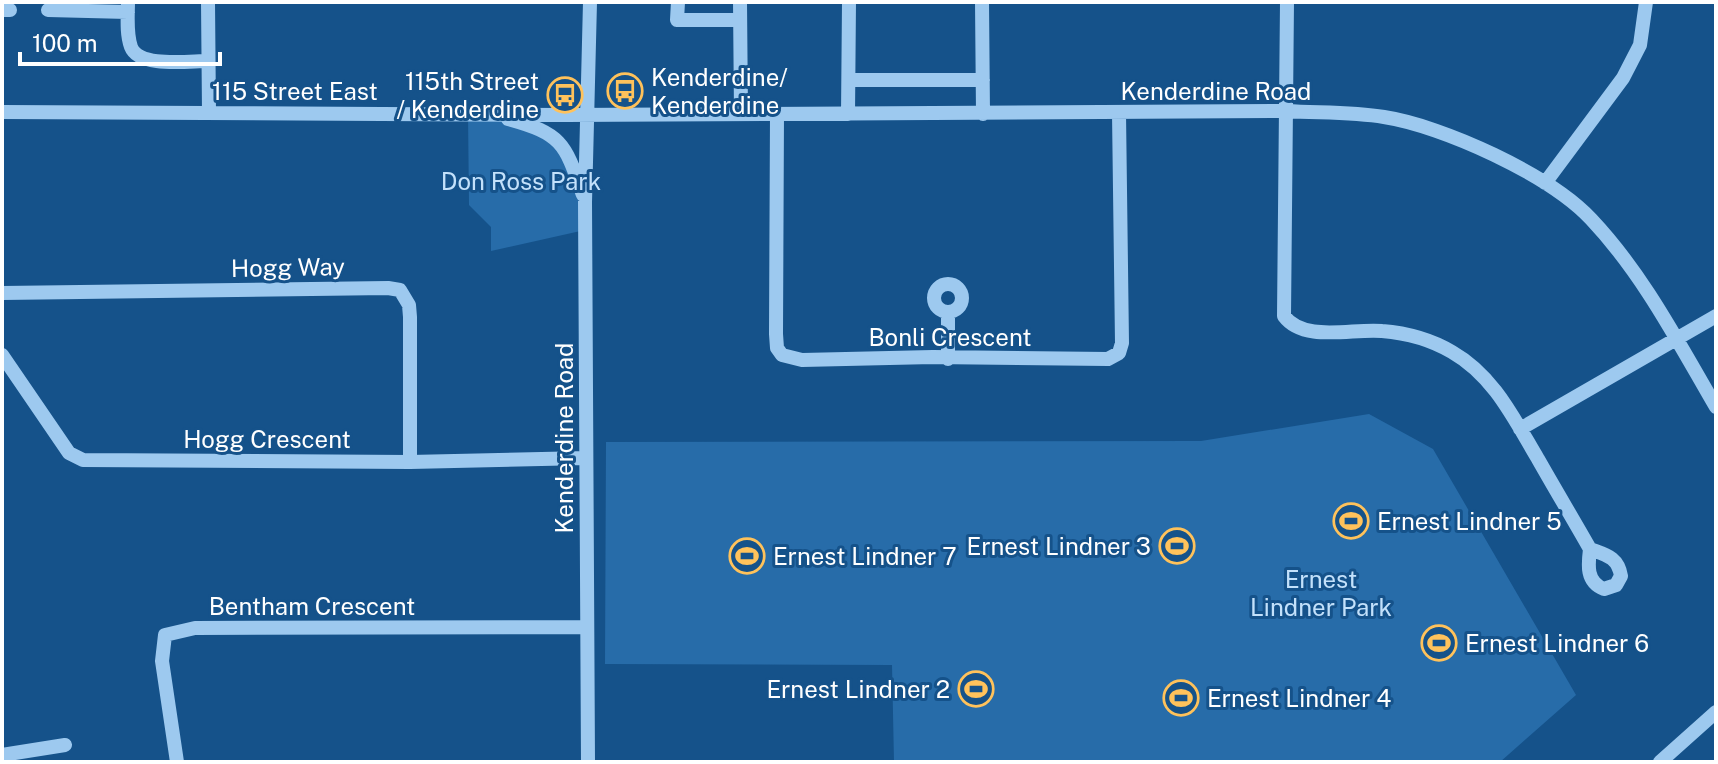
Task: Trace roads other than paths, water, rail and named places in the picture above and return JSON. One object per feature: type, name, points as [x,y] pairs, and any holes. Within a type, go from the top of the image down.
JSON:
[{"type":"street","points":[[208,2],[209,113]]},
{"type":"street","name":"Kenderdine Road","points":[[588,762],[585,202],[590,2]]},
{"type":"street","points":[[678,2],[677,20],[740,20]]},
{"type":"street","points":[[740,2],[741,114]]},
{"type":"street","points":[[848,114],[849,2]]},
{"type":"street","points":[[982,2],[983,114]]},
{"type":"street","points":[[1287,2],[1284,316],[1291,325],[1307,331],[1379,330],[1427,340],[1471,365],[1501,396],[1590,549]]},
{"type":"street","points":[[1545,183],[1623,78],[1640,45],[1646,2]]},
{"type":"street","points":[[48,10],[128,7],[132,50],[141,58],[151,62],[208,61]]},
{"type":"street","points":[[849,80],[983,80]]},
{"type":"street","name":"Kenderdine Road","points":[[588,114],[1287,111],[1386,117],[1482,148],[1545,183],[1589,216],[1634,271],[1716,407]]},
{"type":"street","name":"115 Street East","points":[[2,112],[588,114]]},
{"type":"street","points":[[485,113],[542,128],[567,151],[585,202]]},
{"type":"street","name":"Bonli Crescent","points":[[777,114],[777,348],[782,355],[802,360],[1108,359],[1119,353],[1122,343],[1119,113]]},
{"type":"street","name":"Hogg Way","points":[[2,293],[400,290],[409,305],[410,317],[410,462]]},
{"type":"street","points":[[948,313],[948,359]]},
{"type":"street","points":[[1520,429],[1716,316]]},
{"type":"street","name":"Hogg Crescent","points":[[2,355],[69,453],[83,460],[410,462],[586,458]]},
{"type":"street","name":"Bentham Crescent","points":[[177,762],[162,661],[165,635],[195,628],[587,627]]},
{"type":"street","points":[[1660,762],[1716,712]]},
{"type":"street","points":[[2,755],[34,756],[65,745]]},
{"type":"place","name":"Kenderdine/ Kenderdine","points":[[625,91]]},
{"type":"place","name":"115th Street / Kenderdine","points":[[565,95]]},
{"type":"place","name":"Ernest Lindner 5","points":[[1351,521]]},
{"type":"place","name":"Ernest Lindner 3","points":[[1177,546]]},
{"type":"place","name":"Ernest Lindner 7","points":[[747,556]]},
{"type":"place","name":"Ernest Lindner 6","points":[[1439,643]]},
{"type":"place","name":"Ernest Lindner 2","points":[[976,689]]},
{"type":"place","name":"Ernest Lindner 4","points":[[1181,698]]},
{"type":"park label","name":"Don Ross Park","points":[[521,181]]},
{"type":"park label","name":"Ernest Lindner Park","points":[[1321,593]]}]
